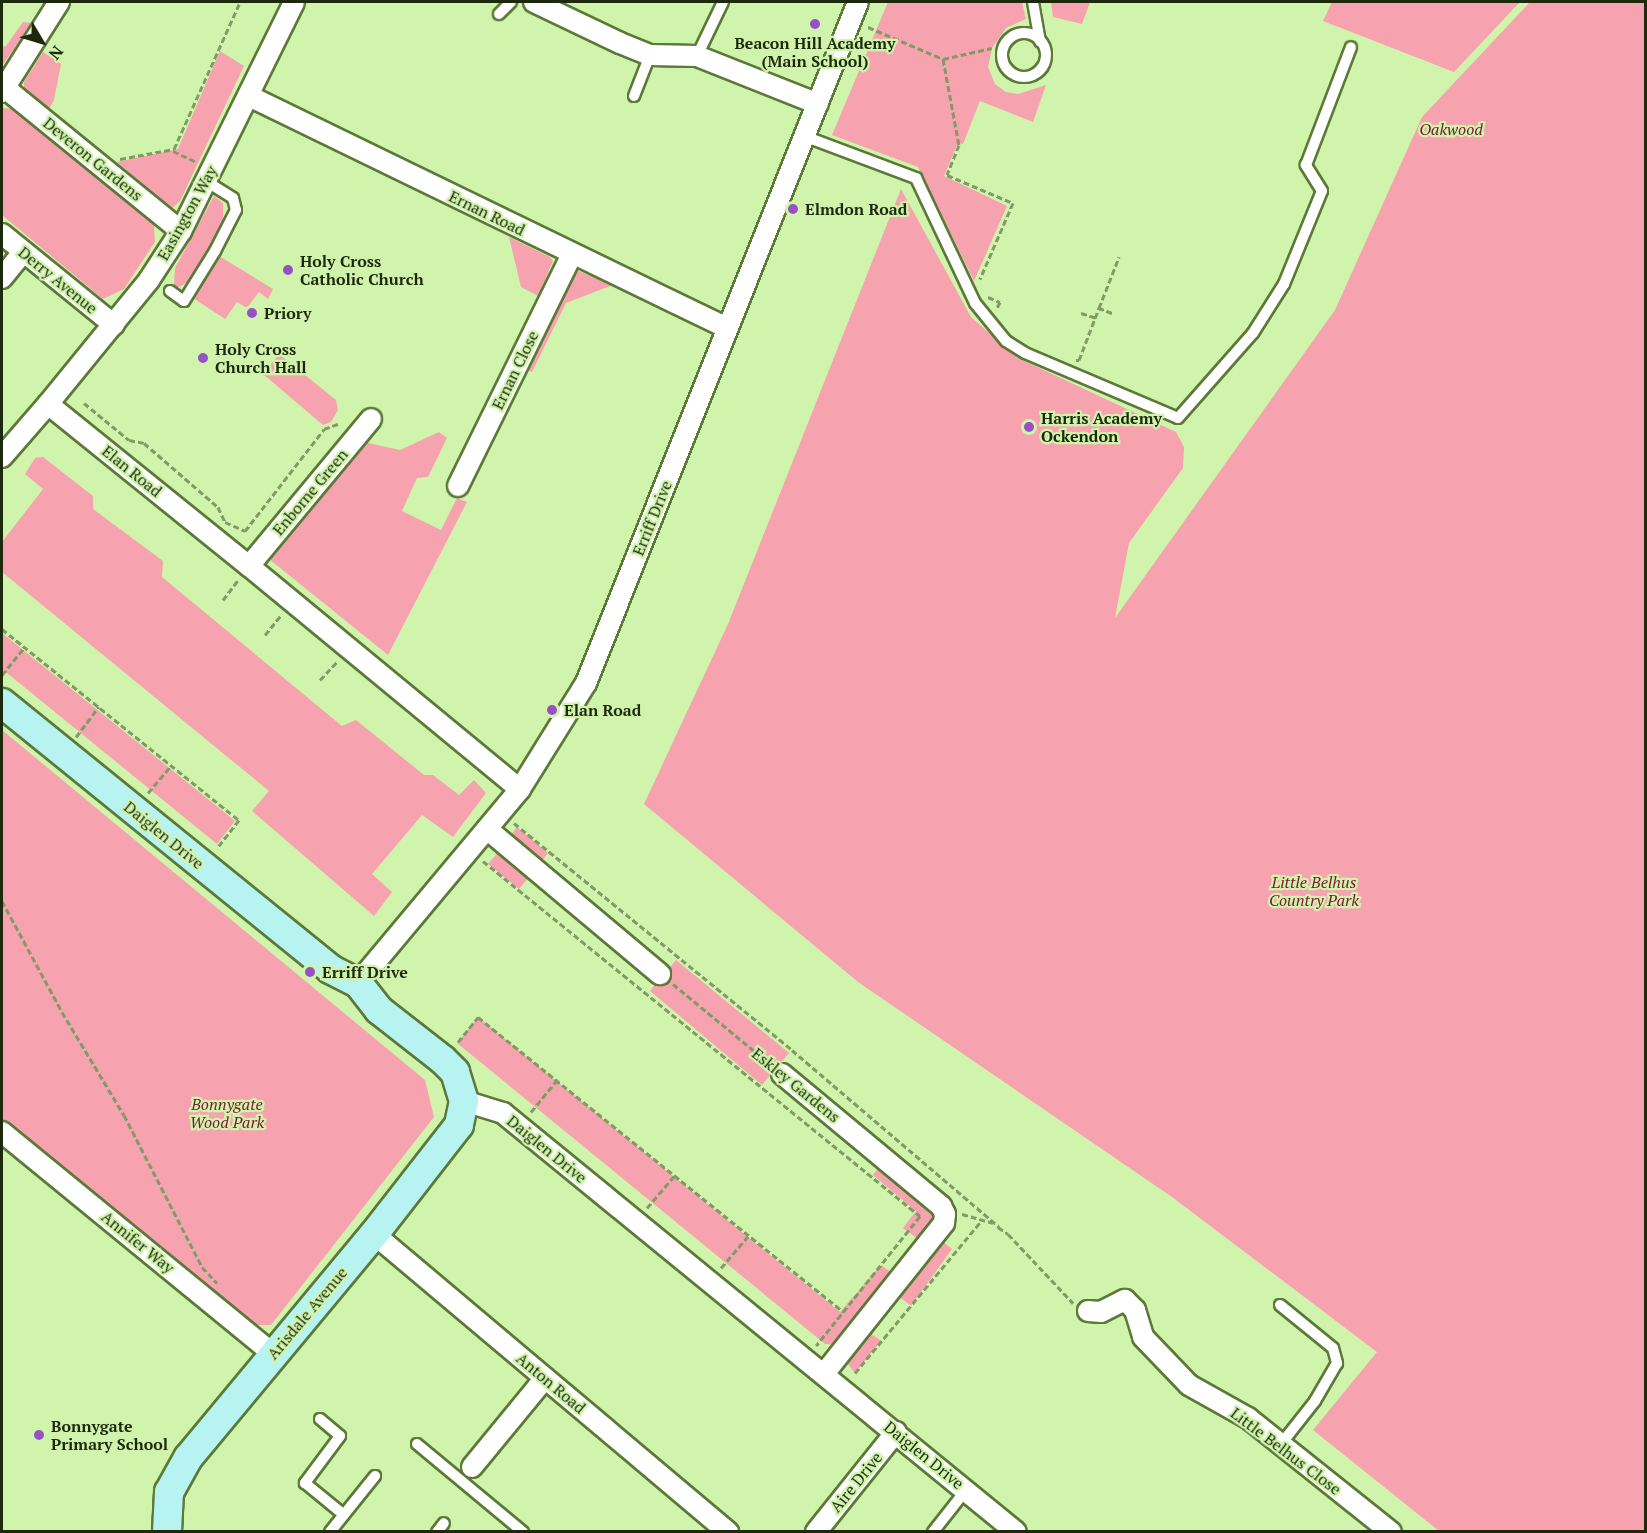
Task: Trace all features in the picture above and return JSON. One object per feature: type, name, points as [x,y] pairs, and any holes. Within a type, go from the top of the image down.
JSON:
[{"type":"street","name":"Deveron Gardens","points":[[59,2],[3,90],[181,231]]},
{"type":"street","name":"Easington Way","points":[[48,404],[149,280],[181,231],[204,173],[249,96],[294,2]]},
{"type":"street","points":[[534,2],[620,43],[651,55],[697,56],[818,104]]},
{"type":"street","name":"Erriff Drive","points":[[358,983],[520,789],[586,683],[858,2]]},
{"type":"street","name":"Ernan Road","points":[[249,96],[726,328]]},
{"type":"street","name":"Derry Avenue","points":[[2,234],[114,325]]},
{"type":"street","points":[[2,278],[24,252]]},
{"type":"street","name":"Ernan Close","points":[[458,486],[572,254]]},
{"type":"street","points":[[6,444],[48,404]]},
{"type":"street","name":"Elan Road","points":[[48,404],[520,789]]},
{"type":"street","name":"Enborne Green","points":[[249,566],[371,419]]},
{"type":"street","name":"Daiglen Drive","points":[[2,703],[330,969],[358,983],[379,1010],[455,1072],[464,1101],[503,1113],[1016,1532]]},
{"type":"street","points":[[487,829],[660,974]]},
{"type":"street","name":"Eskley Gardens","points":[[782,1074],[942,1206],[945,1214]]},
{"type":"street","name":"Arisdale Avenue","points":[[167,1532],[169,1492],[188,1458],[374,1234],[459,1125],[464,1101]]},
{"type":"street","name":"Annifer Way","points":[[2,1132],[273,1354]]},
{"type":"street","points":[[824,1374],[944,1223],[945,1214]]},
{"type":"street","name":"Anton Road","points":[[374,1234],[728,1532]]},
{"type":"street","name":"Little Belhus Close","points":[[1088,1311],[1101,1312],[1125,1300],[1135,1310],[1143,1337],[1189,1385],[1248,1418],[1384,1529]]},
{"type":"street","points":[[467,1474],[545,1378]]},
{"type":"street","name":"Aire Drive","points":[[816,1532],[896,1432]]},
{"type":"lane","points":[[499,14],[511,2]]},
{"type":"lane","points":[[697,56],[723,2]]},
{"type":"lane","points":[[1034,2],[1040,40],[1046,55],[1041,69],[1029,77],[1022,77],[1008,71],[1002,58],[1002,51],[1009,39],[1022,33],[1030,34],[1040,40]]},
{"type":"lane","points":[[804,136],[916,178],[975,303],[988,322],[1006,341],[1025,353],[1178,418],[1253,333],[1284,284],[1322,191],[1306,165],[1351,46]]},
{"type":"lane","points":[[634,96],[651,55]]},
{"type":"lane","points":[[170,291],[184,301],[215,251],[236,210],[233,198],[204,173]]},
{"type":"lane","points":[[1280,1305],[1333,1348],[1338,1363],[1315,1401],[1281,1444]]},
{"type":"lane","points":[[320,1419],[340,1436],[305,1483],[344,1515]]},
{"type":"lane","points":[[417,1444],[467,1474],[524,1532]]},
{"type":"lane","points":[[330,1532],[375,1476]]},
{"type":"lane","points":[[933,1532],[966,1490]]},
{"type":"path","points":[[117,159],[174,150],[240,2]]},
{"type":"path","points":[[868,27],[942,59],[992,48]]},
{"type":"path","points":[[942,59],[959,146],[947,175],[1013,203],[979,280]]},
{"type":"path","points":[[171,150],[204,173]]},
{"type":"path","points":[[1073,359],[1079,360],[1119,257]]},
{"type":"path","points":[[983,295],[1000,302],[988,322]]},
{"type":"path","points":[[1099,308],[1112,314]]},
{"type":"path","points":[[1082,313],[1096,318]]},
{"type":"path","points":[[84,404],[129,440],[144,443],[218,507],[225,522],[245,531],[324,429],[338,424]]},
{"type":"path","points":[[223,600],[249,566]]},
{"type":"path","points":[[264,635],[292,601]]},
{"type":"path","points":[[2,629],[239,820],[215,850]]},
{"type":"path","points":[[2,675],[25,647]]},
{"type":"path","points":[[320,680],[349,648]]},
{"type":"path","points":[[76,737],[99,707]]},
{"type":"path","points":[[147,795],[171,766]]},
{"type":"path","points":[[514,823],[792,1050],[1008,1234],[1071,1302],[1088,1311]]},
{"type":"path","points":[[483,861],[920,1216],[816,1346]]},
{"type":"path","points":[[2,901],[62,1012],[124,1115],[202,1267],[222,1288]]},
{"type":"path","name":"Eskley Gardens","points":[[660,974],[782,1074]]},
{"type":"path","points":[[454,1048],[478,1017],[843,1312]]},
{"type":"path","points":[[531,1112],[556,1080]]},
{"type":"path","points":[[647,1208],[675,1176]]},
{"type":"path","points":[[945,1214],[962,1214],[999,1227]]},
{"type":"path","points":[[855,1373],[982,1220]]},
{"type":"path","points":[[721,1268],[749,1235]]},
{"type":"green space","points":[[888,2],[1022,2],[1026,19],[1006,28],[992,48],[988,67],[995,84],[1006,92],[1018,94],[1046,85],[1033,122],[980,101],[963,144],[958,143],[944,176],[1007,206],[974,281],[918,167],[832,135]]},
{"type":"green space","points":[[1051,2],[1090,2],[1082,24],[1053,17]]},
{"type":"green space","points":[[1332,2],[1520,2],[1454,72],[1323,21]]},
{"type":"green space","name":"Little Belhus Country Park","points":[[1530,2],[1645,2],[1645,1531],[1439,1531],[1313,1430],[1377,1352],[1172,1197],[858,982],[644,804],[728,624],[901,189],[971,317],[1018,358],[1176,432],[1184,447],[1183,468],[1129,543],[1115,618],[1335,310],[1422,117]]},
{"type":"green space","points":[[23,22],[32,23],[2,66],[2,47],[6,46]]},
{"type":"green space","points":[[220,51],[244,66],[180,201],[171,209],[117,162],[178,149]]},
{"type":"green space","points":[[43,52],[61,64],[54,100],[49,109],[24,90],[24,82]]},
{"type":"green space","points":[[2,108],[14,109],[154,223],[155,242],[124,289],[103,299],[2,215]]},
{"type":"green space","points":[[214,196],[223,203],[223,223],[192,280],[177,288],[174,285],[175,268]]},
{"type":"green space","points":[[509,237],[550,257],[553,261],[538,296],[521,287]]},
{"type":"green space","points":[[219,256],[273,289],[268,299],[259,292],[247,308],[237,302],[225,319],[193,298]]},
{"type":"green space","points":[[568,267],[613,285],[566,303],[532,372],[520,367]]},
{"type":"green space","points":[[279,354],[336,400],[338,410],[331,422],[323,425],[263,374]]},
{"type":"green space","points":[[439,432],[447,438],[428,477],[417,478],[402,511],[441,530],[457,498],[467,502],[388,655],[269,559],[282,542],[282,533],[359,441],[400,450]]},
{"type":"green space","points":[[43,457],[93,496],[93,509],[163,561],[162,577],[342,726],[356,720],[424,775],[433,775],[459,795],[474,780],[486,793],[453,837],[422,815],[372,874],[392,892],[374,916],[252,811],[269,791],[2,572],[2,542],[43,489],[25,474],[35,458]]},
{"type":"green space","points":[[2,633],[235,821],[217,844],[2,669]]},
{"type":"green space","name":"Bonnygate Wood Park","points":[[2,730],[425,1080],[434,1117],[271,1325],[257,1325],[190,1272],[187,1276],[2,1120]]},
{"type":"green space","points":[[517,827],[548,853],[539,865],[508,839]]},
{"type":"green space","points":[[499,851],[530,876],[519,889],[488,864]]},
{"type":"green space","points":[[676,960],[789,1053],[762,1085],[650,991]]},
{"type":"green space","points":[[478,1017],[840,1312],[881,1265],[896,1276],[839,1345],[825,1344],[457,1043]]},
{"type":"green space","points":[[880,1165],[936,1210],[938,1221],[922,1242],[903,1228],[916,1211],[873,1175]]},
{"type":"green space","points":[[941,1240],[952,1249],[911,1306],[897,1295]]},
{"type":"green space","points":[[869,1332],[881,1341],[855,1373],[844,1359]]},
{"type":"place","name":"Beacon Hill Academy (Main School)","points":[[815,24]]},
{"type":"place","name":"Elmdon Road","points":[[793,209]]},
{"type":"place","name":"Holy Cross Catholic Church","points":[[288,270]]},
{"type":"place","name":"Priory","points":[[252,313]]},
{"type":"place","name":"Holy Cross Church Hall","points":[[203,358]]},
{"type":"place","name":"Harris Academy Ockendon","points":[[1029,427]]},
{"type":"place","name":"Elan Road","points":[[552,710]]},
{"type":"place","name":"Erriff Drive","points":[[310,972]]},
{"type":"place","name":"Bonnygate Primary School","points":[[39,1435]]},
{"type":"park label","name":"Oakwood","points":[[1451,129]]}]
